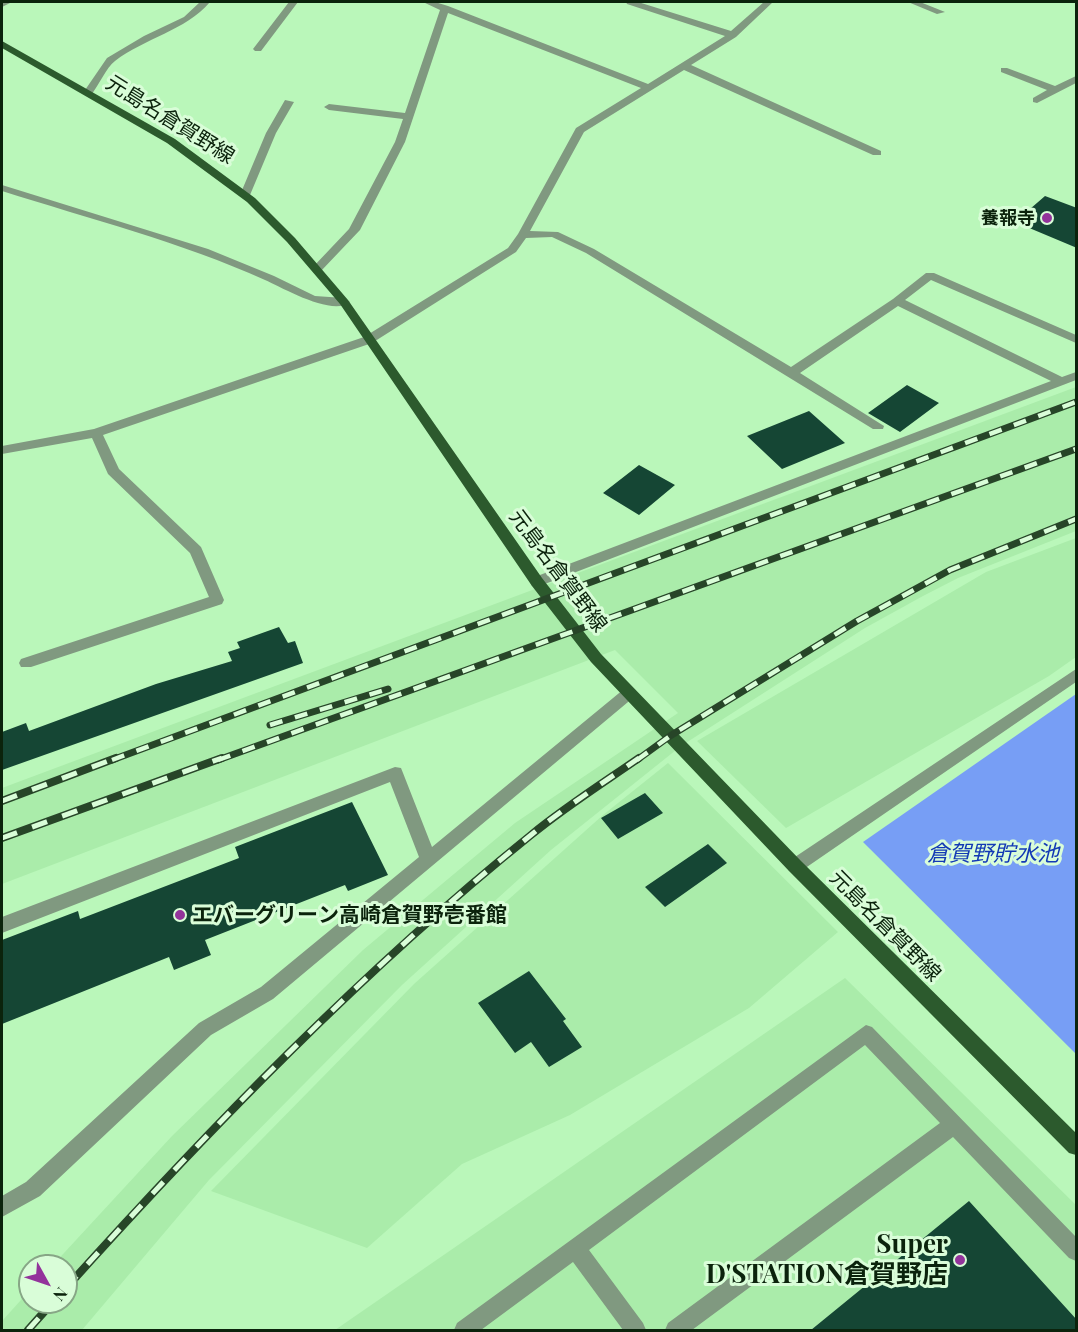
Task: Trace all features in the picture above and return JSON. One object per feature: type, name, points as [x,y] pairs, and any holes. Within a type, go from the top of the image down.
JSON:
[{"type":"main road","name":"元島名倉賀野線","points":[[2,44],[171,141],[245,195],[318,269],[344,302],[537,582],[596,658],[795,866],[1077,1146]]},
{"type":"street","points":[[2,4],[7,2]]},
{"type":"street","points":[[88,93],[110,60],[147,38],[187,19],[205,2]]},
{"type":"street","points":[[258,49],[293,2]]},
{"type":"street","points":[[428,2],[647,87]]},
{"type":"street","points":[[630,2],[733,35]]},
{"type":"street","points":[[2,450],[96,433],[368,339],[430,303],[512,250],[523,235],[580,130],[733,35],[769,2]]},
{"type":"street","points":[[913,2],[940,12]]},
{"type":"street","points":[[318,269],[354,230],[400,142],[445,8]]},
{"type":"street","points":[[684,66],[877,153]]},
{"type":"street","points":[[1004,70],[1055,90]]},
{"type":"street","points":[[1037,100],[1077,79]]},
{"type":"street","points":[[245,195],[271,133],[289,102]]},
{"type":"street","points":[[329,107],[409,117]]},
{"type":"street","points":[[2,188],[204,250],[312,299],[344,302]]},
{"type":"street","points":[[523,235],[554,234],[590,251],[878,426]]},
{"type":"street","points":[[791,373],[897,301],[930,275],[1077,339]]},
{"type":"street","points":[[897,301],[1063,381]]},
{"type":"street","points":[[537,582],[1077,376]]},
{"type":"street","points":[[26,663],[217,600],[196,550],[113,471],[96,433]]},
{"type":"street","points":[[795,866],[1077,675]]},
{"type":"street","points":[[2,1207],[33,1189],[205,1029],[267,993],[629,693]]},
{"type":"street","points":[[2,925],[395,773],[428,860]]},
{"type":"street","points":[[464,1330],[866,1033],[1077,1251]]},
{"type":"street","points":[[675,1330],[954,1124]]},
{"type":"street","points":[[576,1248],[636,1330]]},
{"type":"shaded area","points":[[1076,387],[1076,531],[958,578],[865,628],[681,746],[551,850],[402,985],[209,1180],[82,1330],[2,1330],[2,1321],[18,1303],[18,1314],[78,1314],[78,1254],[63,1254],[172,1136],[363,950],[515,823],[678,713],[615,650],[2,884],[2,788]]},
{"type":"shaded area","points":[[1076,538],[1076,657],[1049,676],[786,828],[697,741],[986,572]]},
{"type":"shaded area","points":[[668,763],[838,932],[749,1008],[570,1115],[462,1164],[367,1248],[211,1191],[414,984],[603,815]]},
{"type":"shaded area","points":[[845,978],[1076,1205],[1076,1330],[335,1330]]},
{"type":"water","name":"倉賀野貯水池","points":[[1076,694],[1076,1054],[863,842]]},
{"type":"building","name":"養報寺","points":[[1045,196],[1077,208],[1077,248],[1015,222]]},
{"type":"building","points":[[907,385],[939,403],[900,432],[868,413]]},
{"type":"building","points":[[809,411],[845,443],[782,469],[747,436]]},
{"type":"building","points":[[639,465],[675,485],[639,515],[603,493]]},
{"type":"building","points":[[279,627],[288,643],[295,641],[303,663],[2,770],[2,732],[26,723],[29,731],[156,684],[232,661],[228,652],[240,648],[237,642]]},
{"type":"building","points":[[645,793],[663,813],[618,839],[601,818]]},
{"type":"building","name":"エバーグリーン高崎倉賀野壱番館","points":[[352,802],[388,875],[348,891],[345,885],[205,940],[211,955],[174,970],[169,957],[2,1024],[2,940],[78,911],[80,919],[239,858],[235,847]]},
{"type":"building","points":[[708,844],[727,863],[665,907],[645,887]]},
{"type":"building","points":[[529,971],[566,1019],[563,1021],[582,1047],[549,1067],[531,1042],[515,1053],[478,1003]]},
{"type":"building","name":"Super D'STATION倉賀野店","points":[[969,1201],[1077,1320],[1077,1330],[811,1330]]},
{"type":"railway","points":[[112,760],[1076,402]]},
{"type":"railway","points":[[218,760],[1076,449]]},
{"type":"railway","points":[[637,760],[670,736],[857,621],[950,570],[1076,519]]},
{"type":"railway","points":[[270,725],[388,689]]},
{"type":"railway","points":[[2,801],[116,758]]},
{"type":"railway","points":[[2,838],[222,758]]},
{"type":"railway","points":[[78,1275],[232,1110],[348,995],[469,887],[544,825],[639,758]]},
{"type":"railway","points":[[28,1330],[42,1314]]},
{"type":"place","name":"養報寺","points":[[1047,218]]},
{"type":"place","name":"エバーグリーン高崎倉賀野壱番館","points":[[180,915]]},
{"type":"place","name":"Super D'STATION倉賀野店","points":[[960,1260]]}]
